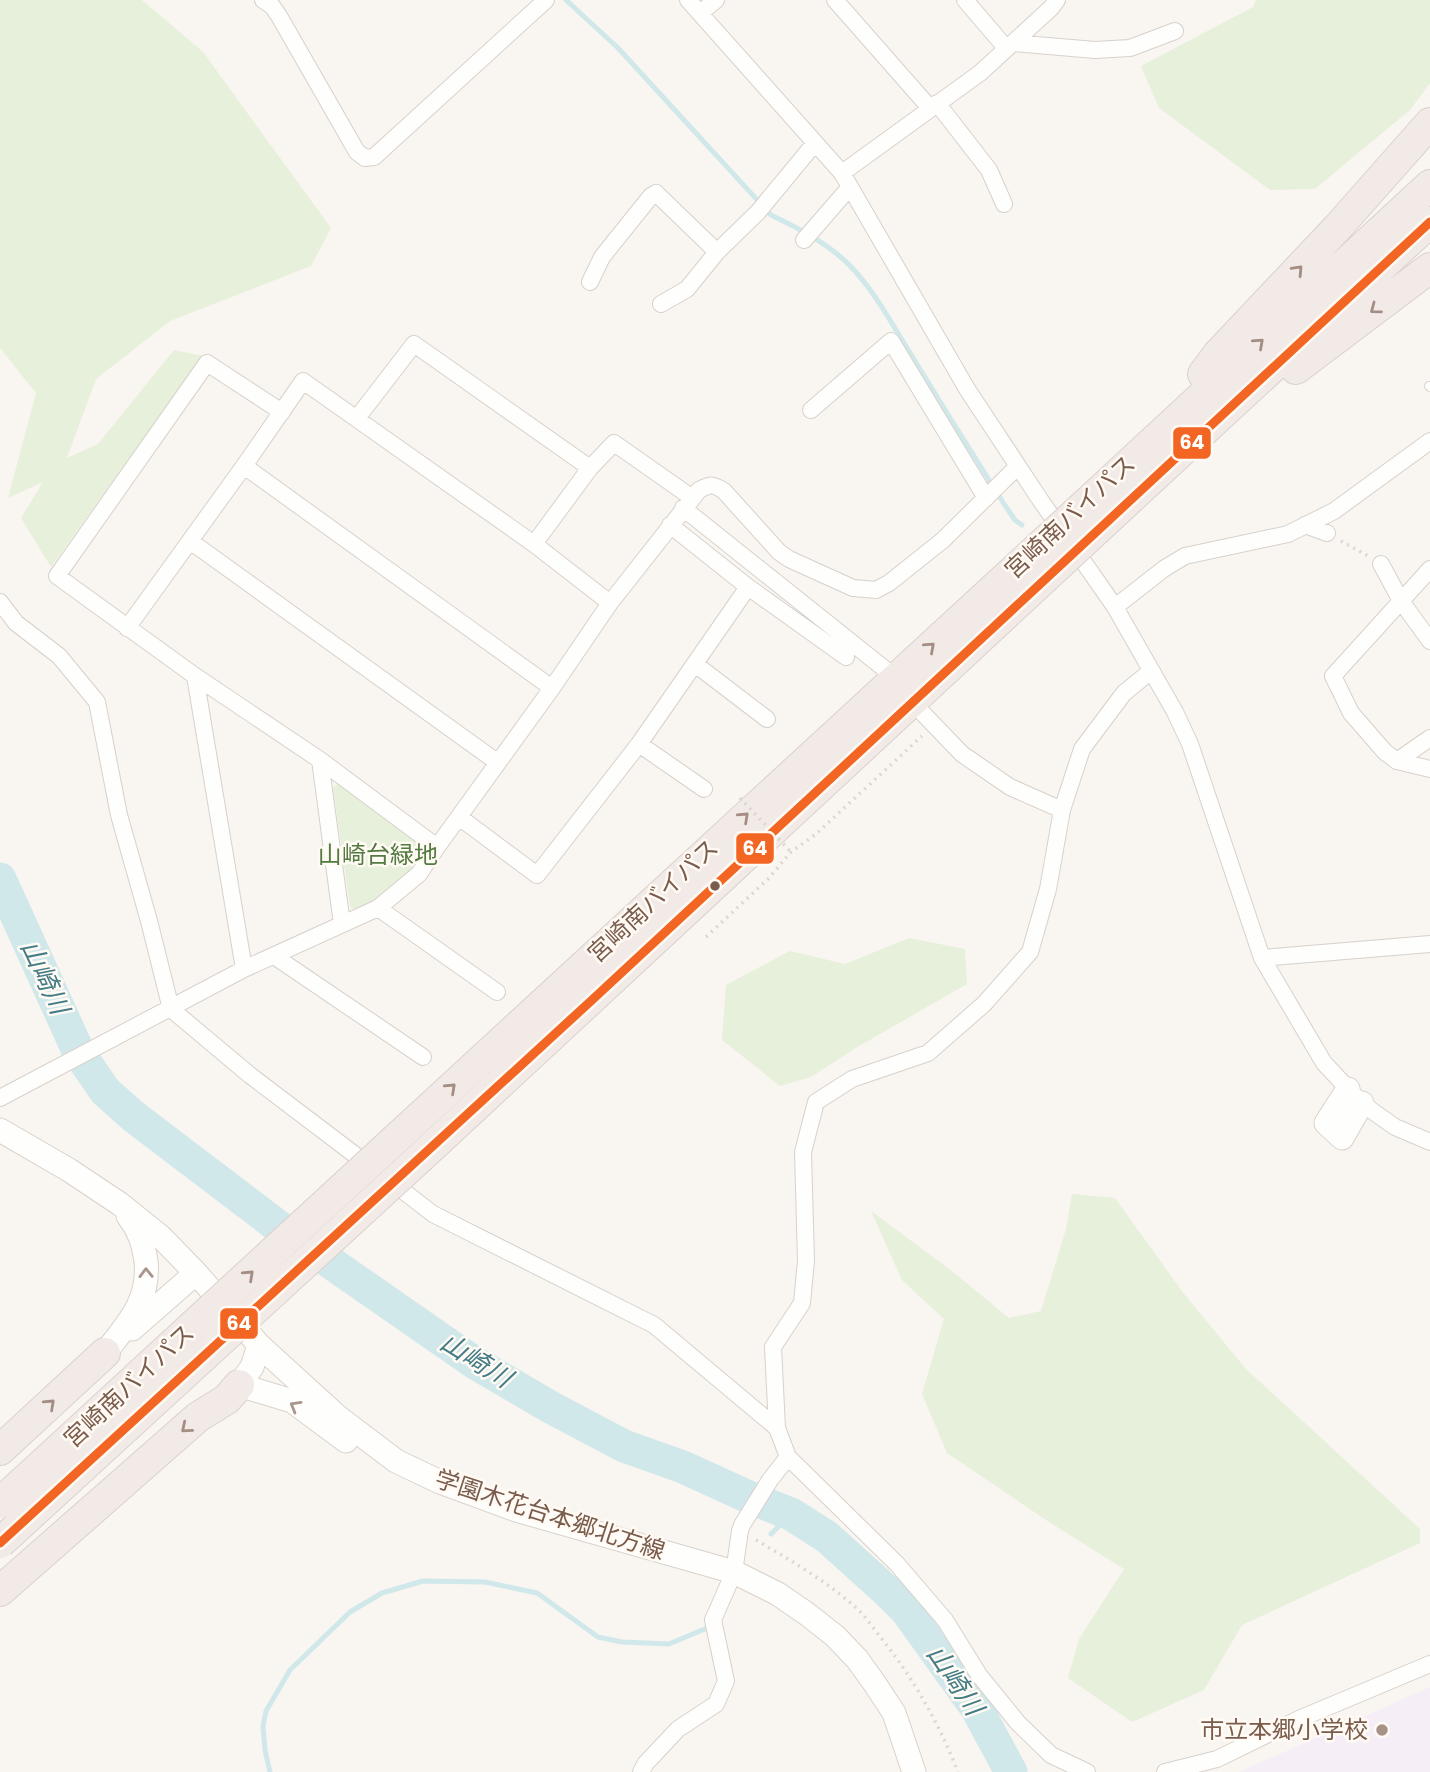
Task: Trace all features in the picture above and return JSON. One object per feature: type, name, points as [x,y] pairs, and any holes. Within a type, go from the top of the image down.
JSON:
[{"type":"highway","points":[[1168,445],[1218,354],[1338,227],[1430,122]]},
{"type":"highway","name":"宮崎南バイパス","points":[[0,1543],[421,1157],[904,690],[1168,445],[1430,186]]},
{"type":"highway","name":"宮崎南バイパス","points":[[1168,445],[1430,222]]},
{"type":"highway","points":[[1168,445],[1230,423],[1300,365],[1430,268]]},
{"type":"highway","name":"宮崎南バイパス","points":[[0,1503],[401,1134],[904,690]]},
{"type":"highway","points":[[0,1450],[104,1353]]},
{"type":"highway","points":[[0,1591],[198,1417],[227,1399],[239,1385]]},
{"type":"main road","name":"学園木花台本郷北方線","points":[[0,1130],[69,1170],[120,1204],[160,1237],[196,1273],[259,1345],[338,1417],[396,1461],[440,1482],[516,1510],[734,1572],[778,1594],[807,1614],[835,1636],[857,1659],[894,1713],[914,1772]]},
{"type":"main road","points":[[104,1353],[132,1319],[144,1296],[147,1276],[145,1253],[138,1229],[120,1204]]},
{"type":"main road","points":[[104,1353],[196,1273]]},
{"type":"main road","points":[[259,1345],[252,1367],[239,1385],[292,1401],[368,1456],[396,1461]]},
{"type":"street","points":[[263,0],[272,6],[279,16],[357,152],[365,158],[374,157],[546,0]]},
{"type":"street","points":[[688,0],[846,180],[967,389],[1017,467],[1115,607],[1175,712],[1189,744],[1262,958],[1324,1063],[1355,1096],[1395,1127],[1430,1142]]},
{"type":"street","points":[[700,13],[716,0]]},
{"type":"street","points":[[835,0],[934,105],[989,170],[1004,204]]},
{"type":"street","points":[[965,0],[1010,46],[1095,50],[1130,48],[1175,31]]},
{"type":"street","points":[[807,237],[846,180],[934,105],[980,73],[1057,0]]},
{"type":"street","points":[[661,304],[687,289],[762,207],[815,143]]},
{"type":"street","points":[[590,282],[602,257],[656,193],[718,252]]},
{"type":"street","points":[[811,410],[891,341],[986,498]]},
{"type":"street","points":[[357,418],[414,344],[590,468]]},
{"type":"street","points":[[282,412],[207,363],[57,576],[195,676],[320,760],[437,847]]},
{"type":"street","points":[[127,628],[303,381],[534,544],[610,603]]},
{"type":"street","points":[[1115,607],[1185,556],[1288,534],[1334,511],[1430,442]]},
{"type":"street","points":[[534,544],[590,468],[614,443],[904,690],[962,754],[1010,787],[1062,810]]},
{"type":"street","points":[[244,466],[552,688]]},
{"type":"street","points":[[0,1098],[244,969],[378,908],[419,874],[610,603],[699,490],[714,485],[724,491],[771,544],[789,559],[853,588],[876,590],[889,583],[943,540],[1017,467]]},
{"type":"street","points":[[670,525],[748,587],[846,657]]},
{"type":"street","points":[[1306,525],[1327,533]]},
{"type":"street","points":[[190,541],[497,762]]},
{"type":"street","points":[[1381,564],[1401,601],[1430,641]]},
{"type":"street","points":[[1430,569],[1333,676],[1351,713],[1385,752],[1397,761],[1430,769]]},
{"type":"street","points":[[459,817],[537,875],[639,744],[748,587]]},
{"type":"street","points":[[0,602],[16,623],[60,656],[97,702],[119,815],[170,1009],[251,1076],[433,1214],[654,1325],[777,1428]]},
{"type":"street","points":[[695,664],[767,719]]},
{"type":"street","points":[[1087,1772],[1051,1755],[1018,1723],[979,1675],[945,1620],[897,1563],[788,1457],[777,1428],[773,1347],[802,1303],[806,1261],[803,1152],[816,1102],[852,1079],[928,1053],[984,1004],[1030,952],[1048,889],[1062,810],[1082,749],[1124,693],[1151,671]]},
{"type":"street","points":[[195,676],[244,969]]},
{"type":"street","points":[[1397,761],[1430,738]]},
{"type":"street","points":[[639,744],[704,789]]},
{"type":"street","points":[[320,760],[342,924]]},
{"type":"street","points":[[378,908],[498,992]]},
{"type":"street","points":[[1262,958],[1430,944]]},
{"type":"street","points":[[274,956],[423,1057]]},
{"type":"street","points":[[641,1772],[646,1763],[678,1730],[716,1704],[726,1681],[713,1620],[734,1572],[742,1525],[788,1457]]},
{"type":"street","points":[[1165,1772],[1217,1759],[1299,1719],[1430,1664]]},
{"type":"path","points":[[1327,533],[1381,564]]},
{"type":"path","points":[[706,937],[768,879],[791,852],[816,834],[934,726]]},
{"type":"path","points":[[740,799],[791,852]]},
{"type":"shaded area","name":"市立本郷小学校","points":[[1430,1687],[1430,1772],[1239,1772]]},
{"type":"green space","points":[[0,0],[142,0],[203,52],[331,228],[311,266],[170,321],[96,379],[67,458],[98,444],[174,350],[203,356],[51,567],[21,518],[43,482],[8,498],[36,393],[0,348]]},
{"type":"green space","points":[[1256,0],[1430,0],[1430,83],[1410,110],[1315,189],[1270,190],[1159,108],[1141,66],[1253,7]]},
{"type":"green space","name":"山崎台緑地","points":[[341,782],[422,842],[425,858],[401,885],[361,910],[351,908],[349,900],[333,787]]},
{"type":"green space","points":[[909,938],[965,949],[967,984],[811,1077],[780,1086],[722,1040],[726,985],[790,951],[845,964]]},
{"type":"green space","points":[[1072,1194],[1115,1198],[1184,1294],[1246,1369],[1420,1529],[1420,1543],[1242,1625],[1204,1690],[1132,1722],[1068,1678],[1079,1639],[1124,1569],[947,1453],[922,1394],[944,1319],[902,1280],[871,1211],[952,1271],[1009,1318],[1041,1311],[1066,1229]]},
{"type":"waterway","points":[[566,0],[618,48],[771,215],[805,232],[855,271],[887,315],[1006,507],[1022,525]]},
{"type":"waterway","name":"山崎川","points":[[0,879],[79,1053],[105,1091],[133,1116],[275,1224],[475,1363],[624,1446],[683,1467],[791,1514],[827,1537],[906,1610],[977,1709],[1011,1772]]},
{"type":"waterway","points":[[771,1534],[791,1514]]},
{"type":"waterway","points":[[270,1772],[263,1726],[266,1711],[290,1670],[350,1612],[382,1593],[423,1581],[485,1582],[537,1593],[598,1637],[622,1642],[669,1644],[707,1628]]},
{"type":"transit line","name":"64","points":[[0,1543],[592,1000],[1430,222]]},
{"type":"place","name":"市立本郷小学校","points":[[1382,1730]]}]
